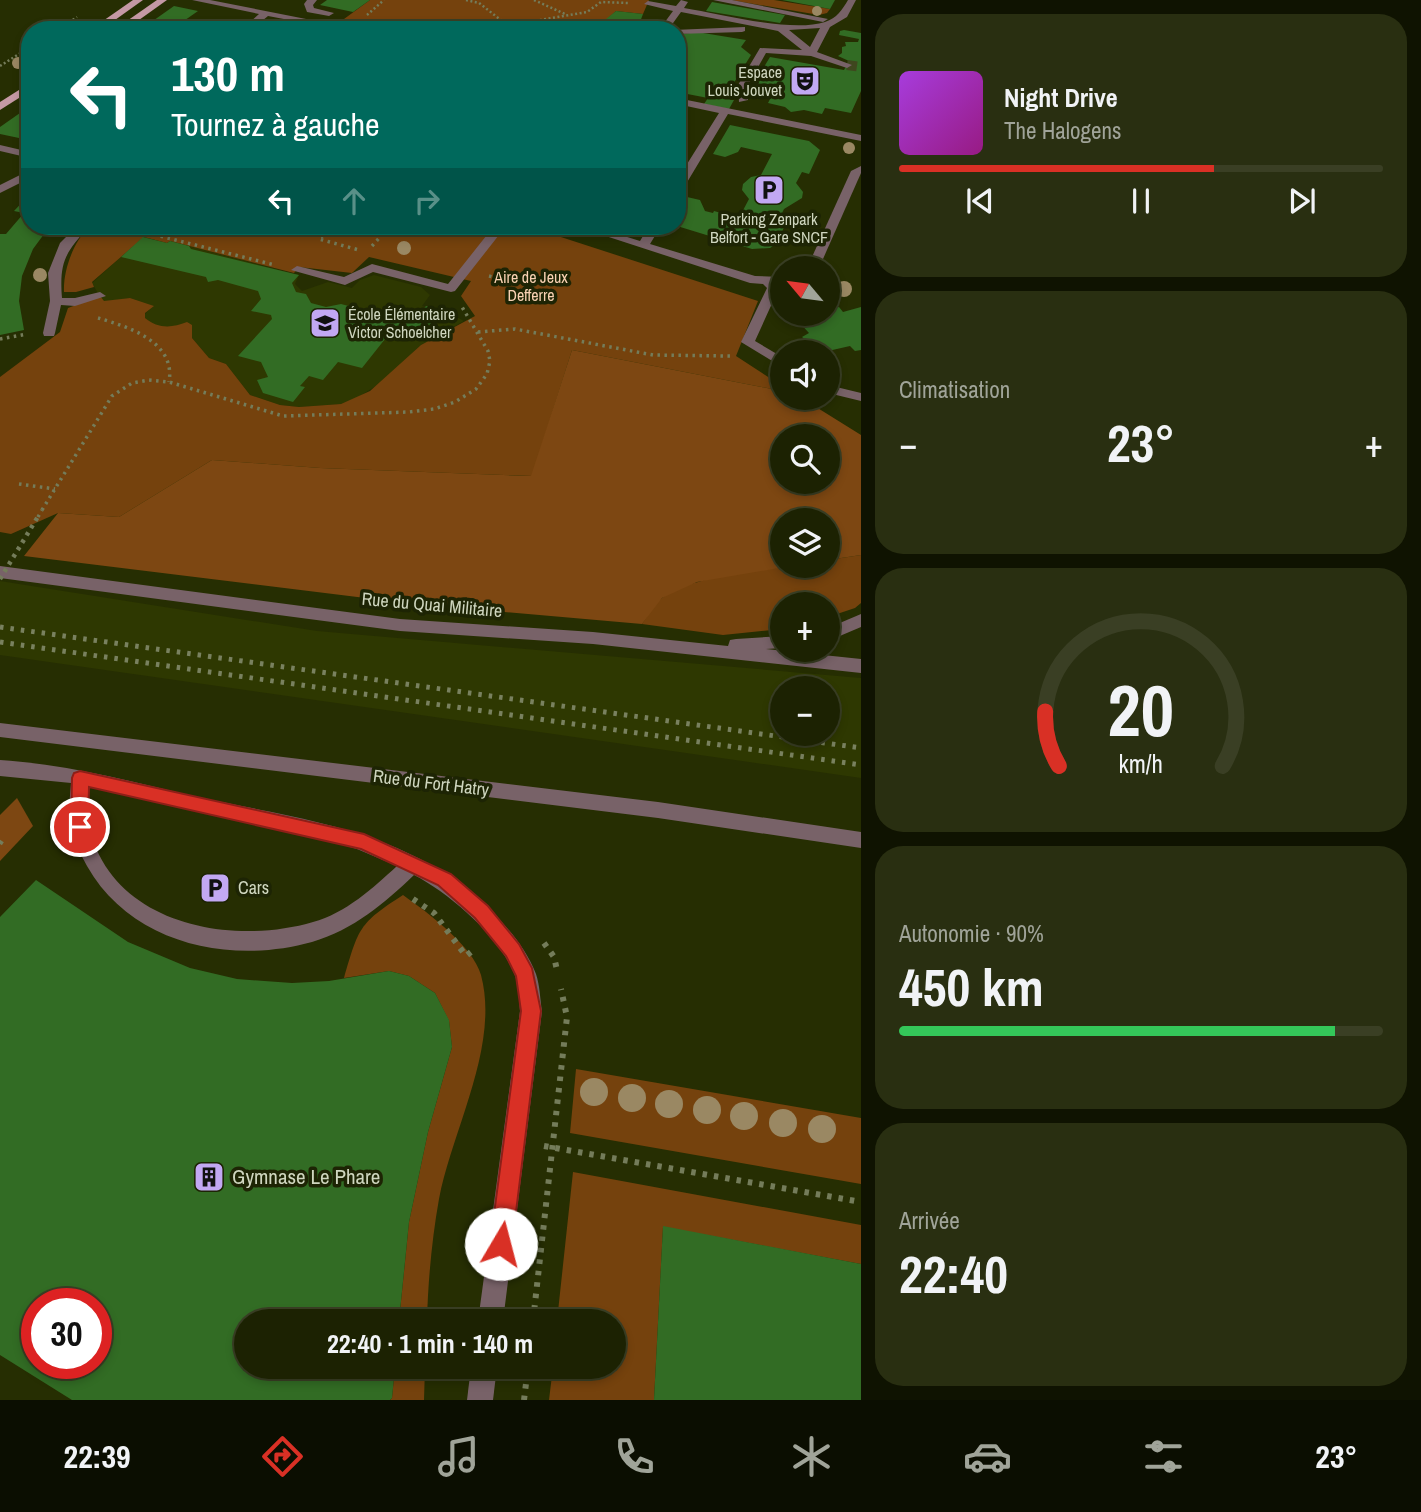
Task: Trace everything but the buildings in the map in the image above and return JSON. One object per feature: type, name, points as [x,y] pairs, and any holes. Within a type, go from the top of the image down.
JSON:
[{"type":"main road","points":[[108,21],[139,0]]},
{"type":"main road","points":[[132,21],[163,0]]},
{"type":"main road","points":[[0,107],[21,92]]},
{"type":"street","points":[[196,0],[259,14],[323,21]]},
{"type":"street","points":[[313,0],[308,4],[310,10],[346,21]]},
{"type":"street","points":[[717,0],[820,18],[830,25]]},
{"type":"street","points":[[812,52],[830,25],[844,15],[852,0]]},
{"type":"street","points":[[648,4],[682,3],[713,16],[743,36]]},
{"type":"street","points":[[669,21],[682,3]]},
{"type":"street","points":[[253,21],[259,14]]},
{"type":"street","points":[[259,14],[270,21]]},
{"type":"street","points":[[713,16],[779,27],[812,52],[847,65]]},
{"type":"street","points":[[686,31],[830,25]]},
{"type":"street","points":[[753,43],[764,50],[812,52]]},
{"type":"street","points":[[743,100],[743,85],[764,50]]},
{"type":"street","points":[[686,103],[861,138]]},
{"type":"street","points":[[686,174],[725,111]]},
{"type":"street","points":[[0,148],[21,153]]},
{"type":"street","points":[[818,256],[856,171],[861,169]]},
{"type":"street","points":[[0,190],[21,178]]},
{"type":"street","points":[[49,333],[56,301],[54,273],[66,243],[74,235]]},
{"type":"street","points":[[297,270],[345,281],[372,268],[451,288],[492,235]]},
{"type":"street","points":[[610,235],[754,280],[767,281],[773,288],[748,342],[770,356]]},
{"type":"street","points":[[643,245],[649,235]]},
{"type":"street","points":[[56,301],[75,302],[100,296]]},
{"type":"street","points":[[840,391],[861,397]]},
{"type":"street","name":"Rue du Quai Militaire","points":[[0,572],[400,625],[687,648],[861,666]]},
{"type":"street","points":[[840,630],[861,620]]},
{"type":"street","points":[[687,648],[770,643]]},
{"type":"street","name":"Rue du Fort Hatry","points":[[0,730],[644,808],[861,840]]},
{"type":"street","points":[[0,768],[31,768],[364,842],[444,879],[481,912],[512,950],[526,975],[531,1011],[493,1309]]},
{"type":"street","points":[[80,778],[80,827],[99,873],[136,911],[189,936],[251,943],[314,932],[370,903],[413,863]]},
{"type":"street","points":[[480,1400],[483,1379]]},
{"type":"path","points":[[363,21],[384,0]]},
{"type":"path","points":[[468,0],[479,3],[502,21]]},
{"type":"path","points":[[534,0],[567,15]]},
{"type":"path","points":[[531,21],[587,12],[600,1],[648,4]]},
{"type":"path","points":[[0,66],[21,53]]},
{"type":"path","points":[[156,235],[297,270]]},
{"type":"path","points":[[323,235],[319,239],[367,252],[382,235]]},
{"type":"path","points":[[0,579],[112,396],[132,383],[169,382],[283,416],[434,409],[455,402],[476,389],[487,374],[490,361],[488,351],[451,288]]},
{"type":"path","points":[[110,321],[161,350],[172,362],[173,373],[169,382]]},
{"type":"path","points":[[478,332],[515,329],[653,355],[696,357],[736,356],[748,342]]},
{"type":"path","points":[[19,484],[55,489]]},
{"type":"path","points":[[391,884],[434,913],[466,956],[497,931]]},
{"type":"path","points":[[534,1309],[554,1148],[566,1017],[554,957],[539,935]]},
{"type":"path","points":[[515,1140],[861,1202]]},
{"type":"path","points":[[524,1400],[527,1379]]},
{"type":"shaded area","name":"École Élémentaire Victor Schoelcher","points":[[143,237],[167,243],[170,241],[299,275],[295,284],[302,291],[328,282],[352,288],[360,280],[374,275],[421,287],[430,295],[422,306],[447,312],[464,321],[421,345],[385,380],[357,398],[341,404],[299,407],[280,405],[250,395],[226,364],[209,358],[192,338],[192,325],[152,325],[145,318],[145,314],[153,306],[130,298],[103,302],[92,283]]},
{"type":"shaded area","points":[[572,350],[770,389],[770,410],[821,410],[861,435],[861,555],[840,558],[840,508],[770,508],[770,570],[697,582],[662,598],[642,624],[414,604],[24,556],[58,513],[119,517],[212,460],[320,468],[531,476]]},
{"type":"shaded area","points":[[0,581],[317,631],[838,676],[770,676],[770,746],[840,746],[840,676],[861,678],[861,778],[0,655]]},
{"type":"shaded area","points":[[17,798],[33,826],[0,861],[0,815]]},
{"type":"green space","points":[[370,0],[649,0],[643,14],[616,11],[607,19],[616,21],[344,19]]},
{"type":"green space","points":[[731,0],[774,0],[830,9],[819,15]]},
{"type":"green space","name":"Aire de Jeux Defferre","points":[[83,235],[555,235],[758,301],[736,356],[770,378],[770,389],[572,350],[532,476],[320,468],[212,460],[119,517],[58,513],[11,534],[0,532],[0,377],[60,332],[68,308],[100,296],[104,301],[130,298],[154,306],[145,313],[145,318],[160,326],[187,322],[192,325],[192,338],[209,358],[226,364],[250,395],[280,405],[299,407],[341,404],[370,391],[421,345],[475,316],[461,296],[471,281],[369,257],[352,273],[299,267],[294,273],[170,241],[167,243],[144,237],[92,282],[94,287],[64,292],[70,256]]},
{"type":"green space","points":[[861,555],[861,603],[840,613],[840,592],[770,592],[770,630],[723,635],[642,624],[662,598],[695,583],[770,569],[770,578],[840,578],[840,558]]},
{"type":"green space","points":[[403,895],[448,930],[476,964],[481,975],[485,1002],[479,1059],[439,1199],[427,1309],[400,1309],[409,1222],[428,1132],[452,1047],[449,1021],[435,993],[409,976],[389,971],[344,978],[357,937],[377,913]]},
{"type":"green space","points":[[576,1069],[861,1118],[861,1184],[570,1133]]},
{"type":"green space","points":[[573,1172],[861,1225],[861,1264],[663,1227],[654,1400],[549,1400],[552,1379],[626,1379],[626,1309],[558,1309]]},
{"type":"green space","points":[[394,1379],[425,1379],[424,1400],[390,1400]]},
{"type":"tunnel","points":[[847,65],[861,67]]},
{"type":"railway","points":[[0,627],[861,748]]},
{"type":"railway","points":[[0,642],[861,765]]},
{"type":"place","name":"Espace Louis Jouvet","points":[[805,81]]},
{"type":"place","name":"Parking Zenpark Belfort - Gare SNCF","points":[[769,190]]},
{"type":"place","name":"École Élémentaire Victor Schoelcher","points":[[325,323]]},
{"type":"place","name":"Cars","points":[[215,888]]},
{"type":"place","name":"Gymnase Le Phare","points":[[209,1177]]},
{"type":"route","points":[[80,827],[80,778],[364,842],[444,879],[481,912],[512,950],[526,975],[531,1011],[501,1244]]}]
